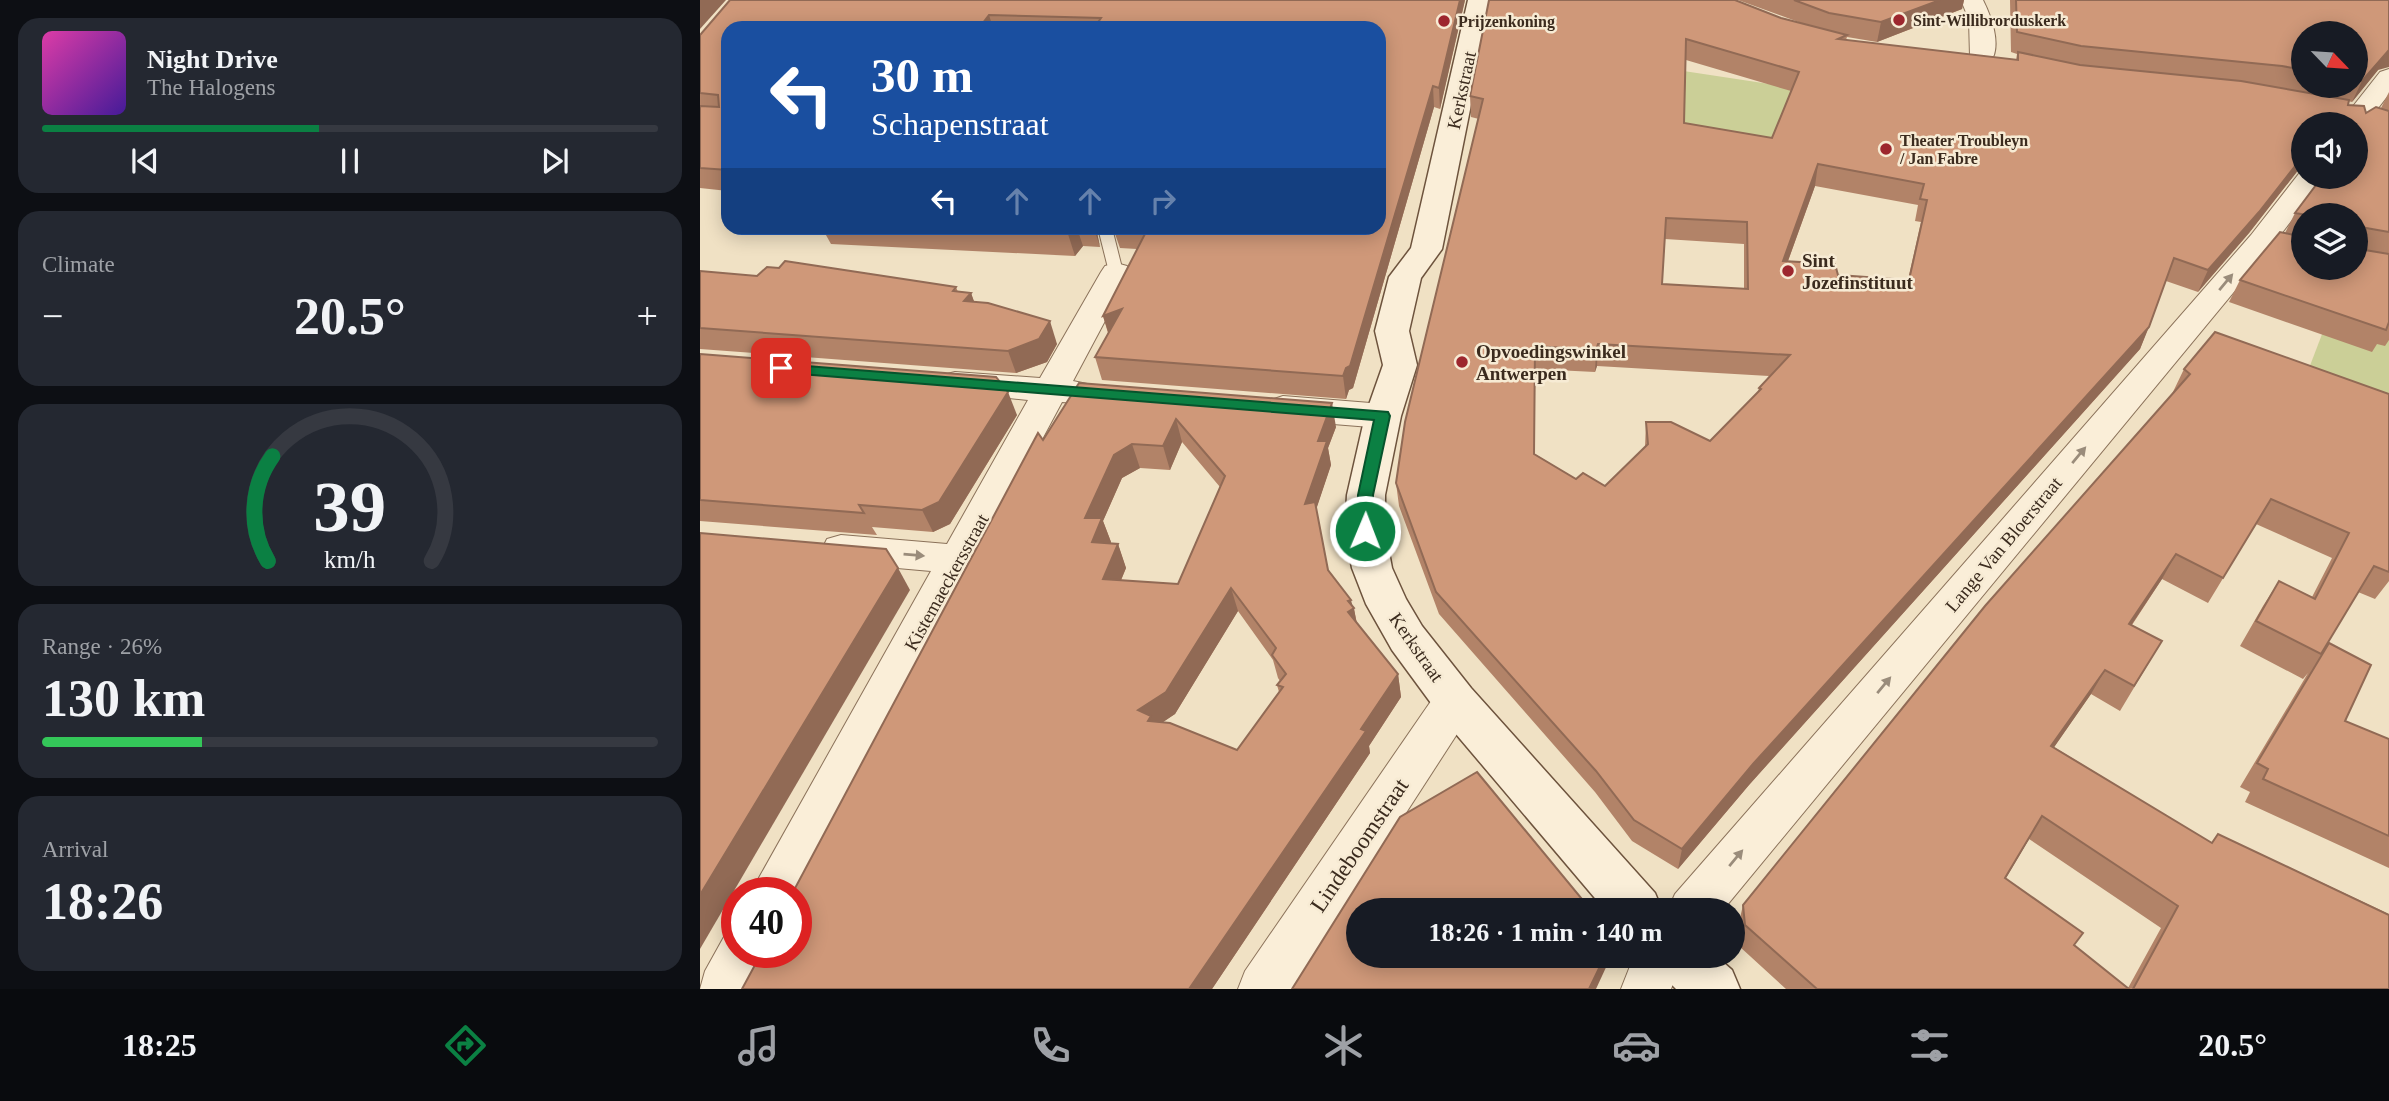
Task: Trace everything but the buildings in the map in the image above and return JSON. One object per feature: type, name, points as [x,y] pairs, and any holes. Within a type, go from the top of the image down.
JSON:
[{"type":"street","name":"Kerkstraat","points":[[1480,0],[1426,249],[1405,277],[1392,331],[1400,365],[1383,416],[1366,495],[1365,531],[1372,568],[1387,604],[1407,638],[1455,701],[1627,898]]},
{"type":"street","points":[[1972,0],[1981,20],[1970,57],[2010,63]]},
{"type":"street","points":[[2352,112],[2389,77]]},
{"type":"street","points":[[2368,120],[2389,124]]},
{"type":"street","name":"Lange Van Bloerstraat","points":[[1703,898],[2277,244],[2305,189]]},
{"type":"street","name":"Kistemaeckersstraat","points":[[783,877],[1053,391],[1116,272]]},
{"type":"street","points":[[929,380],[1111,395]]},
{"type":"street","points":[[1247,405],[1383,416]]},
{"type":"street","points":[[808,547],[958,559]]},
{"type":"street","name":"Lindeboomstraat","points":[[1263,989],[1455,701]]},
{"type":"street","points":[[723,989],[734,968]]},
{"type":"street","points":[[1646,989],[1655,968]]},
{"type":"street","points":[[1691,968],[1713,989]]},
{"type":"lane","points":[[1107,235],[1116,272]]},
{"type":"green space","points":[[1677,70],[1776,85],[1794,92],[1769,159],[1682,144]]},
{"type":"green space","points":[[2329,316],[2389,319],[2389,453],[2306,376]]},
{"type":"place","name":"Sint-Willibrorduskerk","points":[[1899,20]]},
{"type":"place","name":"Prijzenkoning","points":[[1444,21]]},
{"type":"place","name":"Theater Troubleyn / Jan Fabre","points":[[1886,149]]},
{"type":"place","name":"Sint Jozefinstituut","points":[[1788,271]]},
{"type":"place","name":"Opvoedingswinkel Antwerpen","points":[[1462,362]]},
{"type":"route","points":[[781,368],[1383,416],[1366,495],[1365,531]]}]
